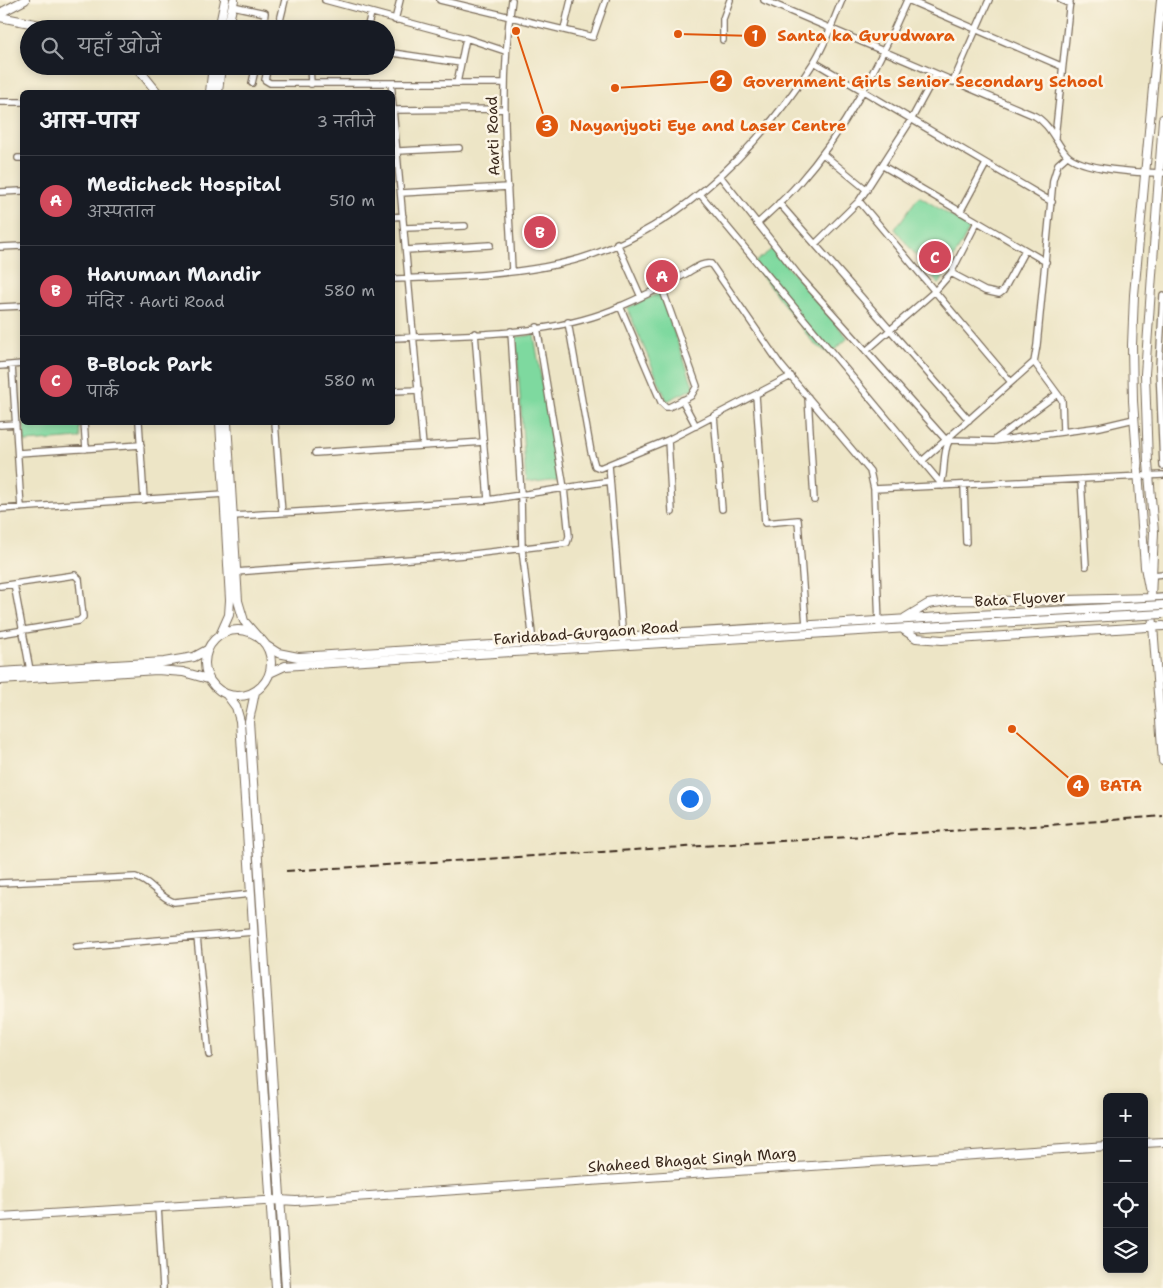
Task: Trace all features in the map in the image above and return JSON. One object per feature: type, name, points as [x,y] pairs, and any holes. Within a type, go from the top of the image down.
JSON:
[{"type":"street","points":[[0,13],[25,0]]},
{"type":"street","points":[[221,20],[225,0]]},
{"type":"street","points":[[280,20],[285,0]]},
{"type":"street","points":[[325,0],[466,38],[505,51]]},
{"type":"street","points":[[395,20],[400,0]]},
{"type":"street","points":[[440,0],[452,1],[509,18],[594,36],[606,0]]},
{"type":"street","name":"Aarti Road","points":[[512,0],[505,51],[504,83],[512,271]]},
{"type":"street","points":[[564,29],[571,0]]},
{"type":"street","points":[[723,40],[723,19],[730,0]]},
{"type":"street","points":[[764,0],[776,2],[884,52],[1035,116],[1046,125],[1067,156],[1079,163],[1160,173]]},
{"type":"street","points":[[395,279],[512,271],[558,264],[584,257],[649,228],[700,194],[765,129],[814,62],[842,0]]},
{"type":"street","points":[[757,224],[779,203],[823,154],[864,91],[907,0],[1061,66]]},
{"type":"street","points":[[953,82],[989,0]]},
{"type":"street","points":[[1055,137],[1061,66],[1070,2],[1061,0]]},
{"type":"street","points":[[1161,0],[1134,295],[1132,345],[1134,419],[1144,567],[1151,598],[1163,761]]},
{"type":"street","points":[[229,20],[233,3],[265,13],[264,20]]},
{"type":"street","points":[[369,20],[371,13]]},
{"type":"street","points":[[0,17],[20,21]]},
{"type":"street","points":[[457,83],[466,38]]},
{"type":"street","points":[[395,53],[461,63]]},
{"type":"street","points":[[814,62],[1052,202]]},
{"type":"street","points":[[815,244],[859,201],[867,190],[911,120],[936,74]]},
{"type":"street","points":[[143,75],[155,90]]},
{"type":"street","points":[[210,90],[212,75]]},
{"type":"street","points":[[218,90],[220,75]]},
{"type":"street","points":[[252,83],[254,75]]},
{"type":"street","points":[[266,75],[267,82],[311,84],[504,83]]},
{"type":"street","points":[[310,75],[311,84]]},
{"type":"street","points":[[392,83],[392,90]]},
{"type":"street","points":[[0,102],[20,102]]},
{"type":"street","points":[[395,110],[504,109]]},
{"type":"street","points":[[1151,598],[1154,532],[1149,476],[1145,374],[1147,321],[1163,119]]},
{"type":"street","points":[[395,126],[400,164],[423,446]]},
{"type":"street","points":[[398,151],[459,148]]},
{"type":"street","points":[[823,154],[867,190]]},
{"type":"street","points":[[922,461],[948,441],[1034,362],[1056,169],[1067,156]]},
{"type":"street","points":[[395,165],[400,164]]},
{"type":"street","points":[[960,212],[986,164]]},
{"type":"street","points":[[883,166],[1046,262]]},
{"type":"street","points":[[720,176],[800,277],[948,441],[994,441],[1063,432],[1134,419]]},
{"type":"street","points":[[401,193],[508,187]]},
{"type":"street","points":[[0,192],[20,191]]},
{"type":"street","points":[[700,194],[942,485]]},
{"type":"street","points":[[859,201],[936,290],[1011,382]]},
{"type":"street","points":[[779,203],[969,420]]},
{"type":"street","points":[[395,217],[403,216]]},
{"type":"street","points":[[866,351],[936,290],[951,273],[977,222]]},
{"type":"street","points":[[404,228],[464,226]]},
{"type":"street","points":[[617,243],[641,297]]},
{"type":"street","points":[[406,250],[490,245]]},
{"type":"street","points":[[0,247],[20,246]]},
{"type":"street","points":[[951,273],[985,292],[999,294],[1004,291],[1025,250]]},
{"type":"street","points":[[395,338],[511,331],[568,322],[620,306],[662,288],[702,265],[711,264],[791,376],[870,471],[874,489],[880,631]]},
{"type":"street","points":[[620,306],[661,402],[666,407],[669,407],[694,393],[697,386],[662,288]]},
{"type":"street","points":[[1163,295],[1158,367],[1163,466]]},
{"type":"street","points":[[0,307],[20,306]]},
{"type":"street","points":[[1147,321],[1162,322]]},
{"type":"street","points":[[568,322],[595,466],[600,468],[668,440],[791,376]]},
{"type":"street","points":[[236,572],[522,549],[567,543],[570,536],[564,488],[537,328]]},
{"type":"street","points":[[511,331],[521,495],[522,549],[533,642]]},
{"type":"street","points":[[476,334],[488,500]]},
{"type":"street","points":[[1034,362],[1062,400],[1063,432]]},
{"type":"street","points":[[0,366],[20,364]]},
{"type":"street","points":[[12,365],[21,508]]},
{"type":"street","points":[[395,391],[419,390]]},
{"type":"street","points":[[994,441],[1057,394]]},
{"type":"street","points":[[756,395],[765,522],[798,520],[806,625]]},
{"type":"street","points":[[808,397],[814,500]]},
{"type":"street","points":[[682,400],[696,426]]},
{"type":"street","points":[[714,416],[722,509]]},
{"type":"street","points":[[0,425],[16,424]]},
{"type":"street","points":[[84,425],[86,449]]},
{"type":"street","points":[[139,425],[144,500]]},
{"type":"street","points":[[220,425],[230,600],[229,615],[222,634]]},
{"type":"street","points":[[227,425],[240,613],[244,621],[267,646],[272,659],[270,673],[264,684],[255,692],[242,697],[227,695],[217,690],[208,679],[204,667],[207,650],[211,642],[222,634],[234,629],[247,630],[257,636]]},
{"type":"street","points":[[275,425],[282,513]]},
{"type":"street","points":[[668,440],[672,512]]},
{"type":"street","points":[[942,485],[944,451],[948,441]]},
{"type":"street","points":[[315,453],[484,442]]},
{"type":"street","points":[[18,453],[141,445]]},
{"type":"street","points":[[609,465],[623,640]]},
{"type":"street","points":[[874,489],[1163,475]]},
{"type":"street","points":[[1081,479],[1086,566]]},
{"type":"street","points":[[233,516],[488,500],[610,481]]},
{"type":"street","points":[[964,485],[966,542]]},
{"type":"street","points":[[0,509],[224,494]]},
{"type":"street","points":[[1153,575],[1163,574]]},
{"type":"street","points":[[0,585],[72,575],[79,579],[82,620],[0,634]]},
{"type":"street","points":[[14,584],[30,670]]},
{"type":"street","points":[[904,619],[928,604],[954,600],[1023,601],[1163,597]]},
{"type":"street","name":"Bata Flyover","points":[[879,621],[1163,605]]},
{"type":"street","name":"Bata Flyover","points":[[904,630],[1163,614]]},
{"type":"street","name":"Faridabad-Gurgaon Road","points":[[270,673],[285,666],[806,625],[879,621]]},
{"type":"street","points":[[904,630],[916,638],[942,640],[1163,626]]},
{"type":"street","name":"Faridabad-Gurgaon Road","points":[[267,646],[278,653],[298,657],[533,642],[904,630]]},
{"type":"street","points":[[0,672],[164,662],[194,657],[207,650]]},
{"type":"street","points":[[0,680],[157,670],[183,672],[208,679]]},
{"type":"street","points":[[255,692],[249,721],[286,1288]]},
{"type":"street","points":[[227,695],[236,707],[240,721],[276,1288]]},
{"type":"street","points":[[0,883],[135,877],[144,879],[164,899],[174,902],[251,894]]},
{"type":"street","points":[[76,947],[253,932]]},
{"type":"street","points":[[197,937],[208,1055]]},
{"type":"street","points":[[1148,1143],[1163,1142]]},
{"type":"street","name":"Shaheed Bhagat Singh Marg","points":[[0,1216],[280,1200],[296,1201],[1103,1146]]},
{"type":"street","points":[[158,1207],[163,1288]]},
{"type":"green space","points":[[919,196],[970,228],[939,285],[895,229]]},
{"type":"green space","points":[[772,249],[848,338],[830,354],[814,344],[753,264]]},
{"type":"green space","points":[[660,293],[694,388],[667,401],[627,308]]},
{"type":"green space","points":[[534,335],[558,481],[526,485],[516,337]]},
{"type":"green space","points":[[24,425],[79,425],[80,438],[25,442]]},
{"type":"railway","points":[[286,871],[1048,825],[1163,816]]},
{"type":"place","name":"Nayanjyoti Eye and Laser Centre","points":[[516,31]]},
{"type":"place","name":"Santa ka Gurudwara","points":[[678,34]]},
{"type":"place","name":"Government Girls Senior Secondary School","points":[[615,88]]},
{"type":"place","name":"Hanuman Mandir","points":[[540,232]]},
{"type":"place","name":"B-Block Park","points":[[935,257]]},
{"type":"place","name":"Medicheck Hospital","points":[[662,276]]},
{"type":"place","name":"BATA","points":[[1012,729]]}]
